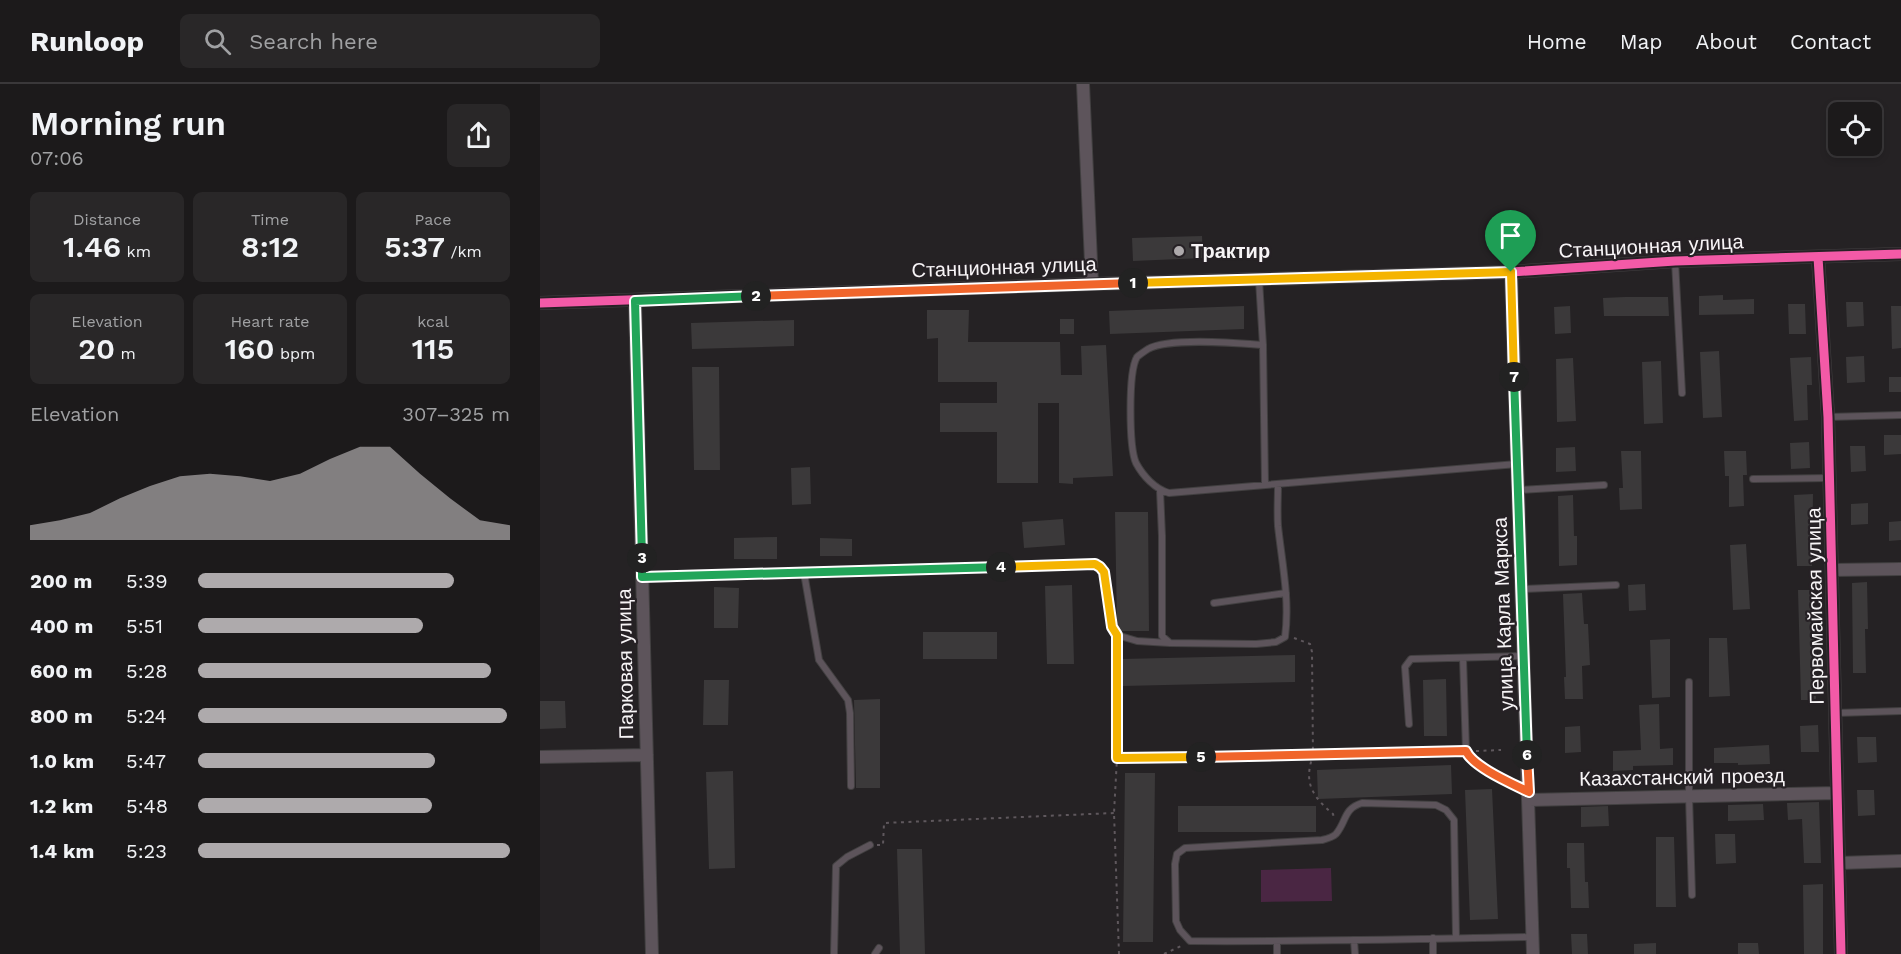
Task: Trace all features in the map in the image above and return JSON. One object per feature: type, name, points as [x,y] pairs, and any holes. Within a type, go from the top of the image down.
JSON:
[{"type":"street","points":[[1083,84],[1092,284]]},
{"type":"street","name":"Станционная улица","points":[[540,303],[1511,272],[1675,261],[1901,254]]},
{"type":"street","name":"Первомайская улица","points":[[1818,257],[1828,417],[1841,954]]},
{"type":"street","name":"улица Карла Маркса","points":[[1511,272],[1533,954]]},
{"type":"street","name":"Парковая улица","points":[[635,301],[652,954]]},
{"type":"street","points":[[1832,570],[1901,569]]},
{"type":"street","points":[[540,758],[647,756]]},
{"type":"street","name":"Казахстанский проезд","points":[[1529,796],[1836,793]]},
{"type":"street","points":[[1839,863],[1901,861]]},
{"type":"lane","points":[[1675,261],[1682,393]]},
{"type":"lane","points":[[1259,279],[1263,345],[1264,485]]},
{"type":"lane","points":[[1263,345],[1224,342],[1165,343],[1149,348],[1137,357],[1133,371],[1130,402],[1132,449],[1136,463],[1160,490],[1169,493],[1517,464]]},
{"type":"lane","points":[[1828,417],[1901,415]]},
{"type":"lane","points":[[1753,479],[1830,478]]},
{"type":"lane","points":[[642,577],[1095,564],[1104,572],[1112,627],[1117,635],[1137,641],[1170,643],[1256,644],[1275,642],[1285,637],[1287,624],[1278,523],[1278,484]]},
{"type":"lane","points":[[1518,490],[1604,485]]},
{"type":"lane","points":[[1160,490],[1162,636],[1170,643]]},
{"type":"lane","points":[[804,573],[819,660],[848,700],[851,786]]},
{"type":"lane","points":[[1522,589],[1616,585]]},
{"type":"lane","points":[[1214,603],[1286,593]]},
{"type":"lane","points":[[1409,724],[1405,667],[1411,659],[1524,656]]},
{"type":"lane","points":[[1463,658],[1466,751],[1469,756],[1496,776],[1529,796]]},
{"type":"lane","points":[[1689,682],[1692,895]]},
{"type":"lane","points":[[1835,713],[1901,711]]},
{"type":"lane","points":[[1456,938],[1454,820],[1446,810],[1436,805],[1362,803],[1354,806],[1347,813],[1336,834],[1322,840],[1185,848],[1177,854],[1174,864],[1176,921],[1180,930],[1191,941],[1277,941],[1532,937]]},
{"type":"lane","points":[[834,954],[837,866],[847,857],[870,845]]},
{"type":"lane","points":[[1433,939],[1433,954]]},
{"type":"lane","points":[[1354,940],[1354,954]]},
{"type":"lane","points":[[1277,941],[1277,954]]},
{"type":"path","points":[[1117,635],[1117,758],[1114,813],[1119,954]]},
{"type":"path","points":[[1285,637],[1304,641],[1310,645],[1312,652],[1311,789],[1315,797],[1333,814],[1336,834]]},
{"type":"path","points":[[1117,758],[1313,756],[1501,750]]},
{"type":"path","points":[[870,845],[883,845],[884,823],[1114,813]]},
{"type":"path","points":[[1164,954],[1191,941]]},
{"type":"shaded area","points":[[1331,868],[1332,901],[1261,902],[1261,870]]},
{"type":"building","points":[[1202,236],[1203,258],[1133,261],[1132,238]]},
{"type":"building","points":[[1723,295],[1723,300],[1754,299],[1754,314],[1699,315],[1699,296]]},
{"type":"building","points":[[1668,297],[1669,316],[1604,316],[1603,298]]},
{"type":"building","points":[[1846,302],[1863,302],[1864,326],[1847,327]]},
{"type":"building","points":[[1788,304],[1805,304],[1806,334],[1789,334]]},
{"type":"building","points":[[1244,306],[1244,329],[1110,334],[1109,311]]},
{"type":"building","points":[[1570,306],[1571,333],[1555,334],[1554,307]]},
{"type":"building","points":[[1891,306],[1901,306],[1901,348],[1892,349]]},
{"type":"building","points":[[927,310],[969,310],[968,342],[1060,342],[1061,375],[1082,375],[1081,346],[1106,345],[1113,476],[1073,478],[1073,484],[1059,483],[1059,403],[1038,403],[1038,483],[997,483],[997,432],[940,432],[940,403],[997,403],[997,382],[938,382],[938,338],[927,339]]},
{"type":"building","points":[[1060,319],[1074,319],[1074,334],[1060,334]]},
{"type":"building","points":[[794,320],[794,346],[692,349],[691,323]]},
{"type":"building","points":[[1719,351],[1722,417],[1703,418],[1700,352]]},
{"type":"building","points":[[1864,356],[1865,382],[1847,383],[1846,357]]},
{"type":"building","points":[[1811,357],[1812,385],[1807,385],[1808,420],[1794,421],[1790,358]]},
{"type":"building","points":[[1573,358],[1576,421],[1557,422],[1556,359]]},
{"type":"building","points":[[1661,361],[1663,423],[1644,424],[1642,362]]},
{"type":"building","points":[[692,367],[719,367],[720,470],[694,470]]},
{"type":"building","points":[[1889,377],[1901,377],[1901,392],[1889,392]]},
{"type":"building","points":[[1884,435],[1901,435],[1901,454],[1884,455]]},
{"type":"building","points":[[1809,442],[1810,468],[1791,469],[1790,443]]},
{"type":"building","points":[[1850,446],[1865,446],[1866,471],[1851,472]]},
{"type":"building","points":[[1575,447],[1576,471],[1556,472],[1556,448]]},
{"type":"building","points":[[1621,451],[1641,451],[1642,509],[1620,510],[1619,488],[1623,488]]},
{"type":"building","points":[[1724,451],[1746,451],[1747,475],[1743,475],[1744,506],[1729,507],[1729,476],[1725,476]]},
{"type":"building","points":[[810,467],[811,504],[792,505],[791,468]]},
{"type":"building","points":[[1813,494],[1812,566],[1797,566],[1794,495]]},
{"type":"building","points":[[1573,495],[1577,565],[1559,566],[1558,496]]},
{"type":"building","points":[[1868,503],[1868,524],[1851,525],[1851,504]]},
{"type":"building","points":[[1115,512],[1148,512],[1149,631],[1120,631],[1117,625]]},
{"type":"building","points":[[1063,519],[1065,545],[1024,548],[1022,522]]},
{"type":"building","points":[[1901,521],[1901,540],[1889,541],[1889,522]]},
{"type":"building","points":[[777,537],[777,559],[734,559],[734,538]]},
{"type":"building","points":[[820,538],[852,539],[852,556],[820,556]]},
{"type":"building","points":[[1746,544],[1750,609],[1733,610],[1730,545]]},
{"type":"building","points":[[1867,582],[1866,673],[1853,673],[1852,583]]},
{"type":"building","points":[[1645,584],[1646,610],[1629,611],[1628,585]]},
{"type":"building","points":[[1072,585],[1074,664],[1047,664],[1045,586]]},
{"type":"building","points":[[714,587],[739,588],[738,628],[714,628]]},
{"type":"building","points":[[1798,590],[1813,590],[1816,700],[1801,700]]},
{"type":"building","points":[[1582,593],[1584,624],[1588,624],[1590,665],[1582,666],[1583,699],[1565,699],[1563,594]]},
{"type":"building","points":[[923,632],[997,632],[997,659],[923,659]]},
{"type":"building","points":[[1709,638],[1727,638],[1730,696],[1709,697]]},
{"type":"building","points":[[1670,639],[1670,697],[1652,698],[1650,640]]},
{"type":"building","points":[[1295,655],[1295,682],[1123,686],[1122,659]]},
{"type":"building","points":[[1446,679],[1447,736],[1424,736],[1423,680]]},
{"type":"building","points":[[704,680],[729,680],[728,725],[703,725]]},
{"type":"building","points":[[880,699],[880,788],[856,788],[854,700]]},
{"type":"building","points":[[540,701],[565,701],[566,728],[540,729]]},
{"type":"building","points":[[1659,704],[1660,749],[1673,748],[1673,765],[1633,766],[1633,770],[1613,771],[1613,751],[1641,750],[1639,705]]},
{"type":"building","points":[[1818,725],[1819,752],[1801,752],[1800,726]]},
{"type":"building","points":[[1580,726],[1581,752],[1565,753],[1565,727]]},
{"type":"building","points":[[1857,737],[1876,737],[1877,762],[1858,763]]},
{"type":"building","points":[[1769,745],[1770,764],[1714,763],[1714,748]]},
{"type":"building","points":[[1451,765],[1452,794],[1318,799],[1317,770]]},
{"type":"building","points":[[733,771],[735,868],[709,869],[706,772]]},
{"type":"building","points":[[1125,773],[1155,773],[1153,942],[1123,942]]},
{"type":"building","points":[[1492,789],[1498,919],[1470,920],[1465,790]]},
{"type":"building","points":[[1857,790],[1874,790],[1875,815],[1858,816]]},
{"type":"building","points":[[1819,802],[1821,863],[1804,863],[1802,819],[1788,820],[1787,803]]},
{"type":"building","points":[[1763,804],[1764,820],[1728,821],[1728,805]]},
{"type":"building","points":[[1178,806],[1316,806],[1316,832],[1178,832]]},
{"type":"building","points":[[1608,806],[1609,826],[1581,827],[1581,807]]},
{"type":"building","points":[[1715,834],[1735,834],[1736,863],[1716,864]]},
{"type":"building","points":[[1656,837],[1674,837],[1676,907],[1656,907]]},
{"type":"building","points":[[1567,843],[1584,843],[1585,882],[1588,882],[1589,908],[1571,908]]},
{"type":"building","points":[[897,849],[922,849],[925,954],[900,954]]},
{"type":"building","points":[[1823,884],[1823,954],[1804,954],[1803,885]]},
{"type":"building","points":[[1571,934],[1587,934],[1588,954],[1572,954]]},
{"type":"building","points":[[1656,943],[1656,954],[1634,954],[1634,944]]},
{"type":"building","points":[[1738,943],[1758,943],[1759,954],[1738,954]]},
{"type":"cycle path","points":[[540,303],[1511,272],[1675,261],[1901,254]]},
{"type":"cycle path","points":[[1818,257],[1828,417],[1841,954]]},
{"type":"place","name":"Трактир","points":[[1179,251]]},
{"type":"route","points":[[1511,272],[1529,792],[1496,776],[1469,756],[1466,751],[1313,756],[1117,758],[1117,635],[1112,627],[1104,572],[1095,564],[642,577],[635,301],[1092,284],[1511,272]]}]
